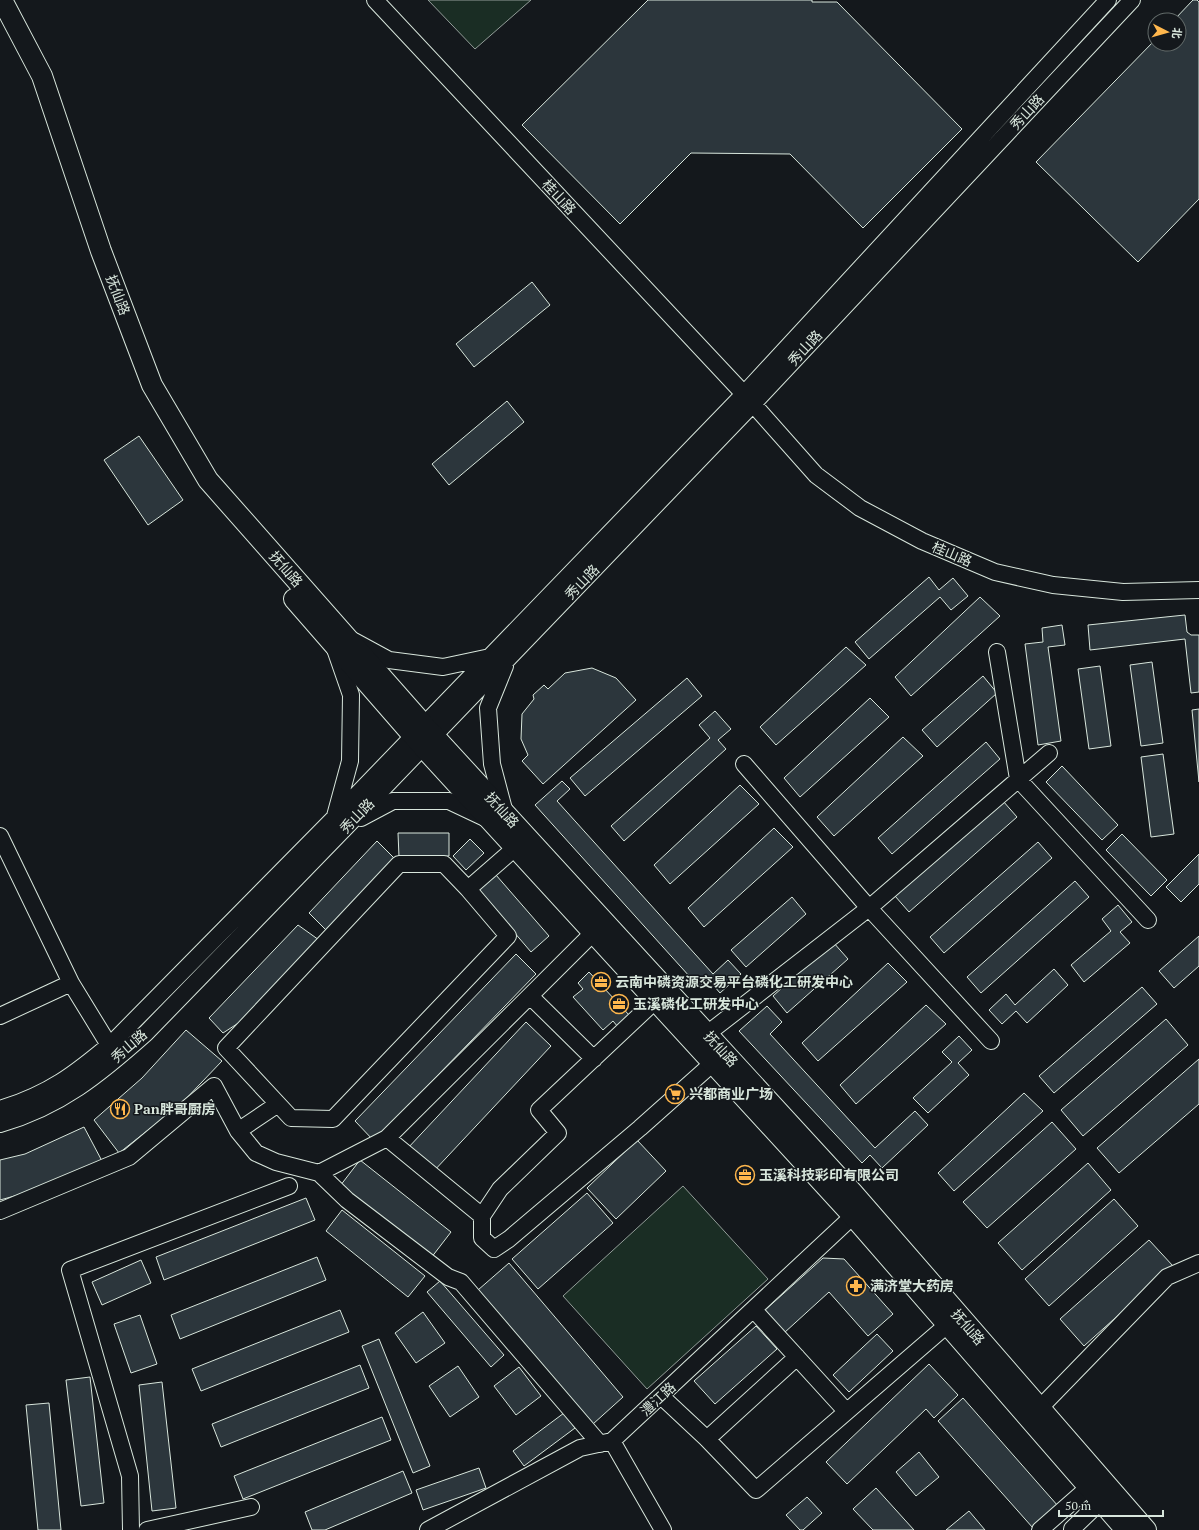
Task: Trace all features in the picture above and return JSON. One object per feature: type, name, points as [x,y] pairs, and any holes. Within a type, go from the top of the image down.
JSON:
[{"type":"main road","name":"抚仙路","points":[[2,0],[42,76],[101,251],[152,385],[208,480],[340,640],[424,736],[498,817],[707,1034],[853,1193],[1034,1414],[1095,1494],[1126,1530]]},
{"type":"main road","name":"抚仙路","points":[[0,23],[30,81],[89,255],[141,390],[198,487],[340,640]]},
{"type":"main road","name":"抚仙路","points":[[498,817],[515,848],[853,1216],[947,1325],[1146,1530]]},
{"type":"street","name":"桂山路","points":[[375,0],[748,399],[816,475],[860,508],[929,544],[995,572],[1053,585],[1123,592],[1199,590]]},
{"type":"street","name":"秀山路","points":[[0,1124],[32,1113],[60,1100],[87,1082],[124,1053],[146,1033],[341,822],[424,736],[507,659],[748,399],[1108,0]]},
{"type":"street","name":"秀山路","points":[[424,736],[490,657],[748,399],[1132,0]]},
{"type":"street","points":[[340,640],[389,660],[444,667],[490,657]]},
{"type":"street","points":[[340,640],[351,695],[350,761],[341,822]]},
{"type":"street","points":[[997,652],[1018,779],[1148,920]]},
{"type":"street","points":[[341,822],[393,801],[449,801],[498,817],[488,708],[507,659]]},
{"type":"street","points":[[707,1034],[868,908],[1049,753]]},
{"type":"street","points":[[744,764],[868,908],[991,1041]]},
{"type":"street","name":"秀山路","points":[[0,1109],[27,1100],[53,1088],[109,1045],[341,822]]},
{"type":"street","points":[[0,836],[71,983],[109,1045]]},
{"type":"street","points":[[468,889],[515,848]]},
{"type":"street","points":[[399,864],[444,864],[468,889],[508,936],[332,1119],[292,1118],[226,1048],[399,864]]},
{"type":"street","points":[[319,1173],[387,1138],[593,933]]},
{"type":"street","points":[[0,1016],[71,983]]},
{"type":"street","points":[[530,996],[594,1059]]},
{"type":"street","points":[[656,1000],[539,1110],[558,1133],[500,1189],[482,1216],[482,1238],[494,1249],[509,1239],[599,1163],[713,1063]]},
{"type":"street","points":[[0,1210],[129,1157],[214,1086],[238,1131],[256,1153],[276,1162],[319,1173],[347,1200],[448,1277],[461,1282],[606,1442],[663,1530]]},
{"type":"street","points":[[238,1131],[278,1104]]},
{"type":"street","points":[[387,1138],[482,1216]]},
{"type":"street","points":[[131,1530],[130,1476],[70,1270],[288,1186]]},
{"type":"street","name":"澧江路","points":[[606,1442],[661,1396],[853,1216]]},
{"type":"street","points":[[1034,1414],[1167,1277],[1199,1263]]},
{"type":"street","points":[[754,1310],[846,1412]]},
{"type":"street","points":[[661,1396],[707,1439],[756,1490],[947,1325]]},
{"type":"street","points":[[707,1439],[796,1357]]},
{"type":"street","points":[[428,1530],[580,1448],[606,1442]]},
{"type":"street","points":[[1040,1530],[1095,1494]]},
{"type":"street","points":[[1072,1530],[1095,1494]]},
{"type":"street","points":[[146,1530],[251,1507]]},
{"type":"green space","points":[[428,0],[531,0],[475,49]]},
{"type":"green space","points":[[683,1186],[768,1279],[647,1389],[563,1296]]},
{"type":"building","points":[[648,0],[812,0],[812,2],[837,2],[962,129],[863,228],[790,154],[691,153],[620,224],[522,125]]},
{"type":"building","points":[[1193,0],[1197,0],[1199,2],[1199,199],[1138,262],[1036,162],[1147,48],[1147,52],[1187,52],[1187,12],[1182,12]]},
{"type":"building","points":[[532,282],[550,305],[474,367],[456,344]]},
{"type":"building","points":[[507,401],[524,422],[449,485],[432,464]]},
{"type":"building","points":[[139,436],[183,500],[148,525],[104,460]]},
{"type":"building","points":[[929,577],[939,590],[953,578],[968,596],[951,610],[940,597],[869,659],[855,642]]},
{"type":"building","points":[[980,597],[1000,616],[911,696],[895,677]]},
{"type":"building","points":[[1185,615],[1187,632],[1191,635],[1199,635],[1199,692],[1191,693],[1185,639],[1090,650],[1088,625]]},
{"type":"building","points":[[1062,625],[1065,645],[1048,647],[1061,741],[1038,745],[1025,644],[1043,642],[1042,628]]},
{"type":"building","points":[[846,647],[866,665],[776,745],[760,727]]},
{"type":"building","points":[[1152,662],[1163,743],[1141,746],[1130,665]]},
{"type":"building","points":[[1100,666],[1111,746],[1089,749],[1078,669]]},
{"type":"building","points":[[592,668],[616,678],[636,700],[543,784],[522,761],[528,755],[521,739],[522,714],[534,699],[533,695],[544,685],[548,689],[565,673]]},
{"type":"building","points":[[983,676],[997,693],[937,747],[922,730]]},
{"type":"building","points":[[687,678],[702,696],[585,796],[570,778]]},
{"type":"building","points":[[870,698],[889,717],[800,797],[784,778]]},
{"type":"building","points":[[1199,709],[1199,782],[1192,710]]},
{"type":"building","points":[[715,711],[731,729],[718,740],[726,749],[624,841],[611,826],[710,738],[699,725]]},
{"type":"building","points":[[903,737],[923,756],[834,836],[817,817]]},
{"type":"building","points":[[986,742],[1000,759],[892,854],[878,838]]},
{"type":"building","points":[[1163,754],[1174,834],[1151,837],[1141,757]]},
{"type":"building","points":[[1062,766],[1118,825],[1102,840],[1046,782]]},
{"type":"building","points":[[562,781],[570,789],[557,801],[713,974],[728,960],[741,974],[720,993],[708,979],[699,987],[535,805]]},
{"type":"building","points":[[740,785],[759,804],[670,884],[654,865]]},
{"type":"building","points":[[1003,801],[1017,817],[909,912],[895,896]]},
{"type":"building","points":[[774,828],[793,847],[704,927],[688,908]]},
{"type":"building","points":[[398,833],[449,833],[449,856],[399,857]]},
{"type":"building","points":[[1122,834],[1167,880],[1151,896],[1106,850]]},
{"type":"building","points":[[470,839],[484,853],[466,870],[453,856]]},
{"type":"building","points":[[377,841],[396,860],[327,931],[309,913]]},
{"type":"building","points":[[1038,842],[1052,858],[944,953],[930,937]]},
{"type":"building","points":[[1199,854],[1199,884],[1181,902],[1166,887]]},
{"type":"building","points":[[496,875],[549,936],[531,952],[478,890]]},
{"type":"building","points":[[1075,881],[1089,897],[981,993],[967,977]]},
{"type":"building","points":[[792,897],[806,914],[746,967],[731,950]]},
{"type":"building","points":[[1118,905],[1132,922],[1120,932],[1130,943],[1084,982],[1071,965],[1111,931],[1102,919]]},
{"type":"building","points":[[298,925],[319,940],[240,1022],[223,1033],[209,1018]]},
{"type":"building","points":[[1199,936],[1199,966],[1174,988],[1159,971]]},
{"type":"building","points":[[833,942],[848,959],[787,1013],[773,996]]},
{"type":"building","points":[[516,954],[536,974],[374,1141],[355,1121]]},
{"type":"building","points":[[888,963],[907,982],[818,1061],[802,1043]]},
{"type":"building","points":[[1054,969],[1068,985],[1027,1023],[1016,1011],[1002,1024],[989,1010],[1006,994],[1015,1005]]},
{"type":"building","points":[[589,972],[630,1016],[618,1027],[613,1021],[603,1030],[573,997],[583,989],[578,983]]},
{"type":"building","points":[[1142,987],[1157,1004],[1054,1093],[1039,1076]]},
{"type":"building","points":[[926,1005],[946,1024],[856,1104],[840,1085]]},
{"type":"building","points":[[767,1006],[782,1022],[770,1034],[875,1148],[915,1111],[928,1125],[882,1168],[870,1155],[862,1163],[739,1031]]},
{"type":"building","points":[[1166,1019],[1188,1045],[1083,1136],[1061,1110]]},
{"type":"building","points":[[526,1022],[551,1046],[432,1173],[407,1149]]},
{"type":"building","points":[[186,1030],[222,1061],[180,1105],[119,1153],[94,1120],[142,1078]]},
{"type":"building","points":[[959,1036],[972,1050],[958,1063],[969,1075],[928,1113],[913,1098],[952,1062],[942,1052]]},
{"type":"building","points":[[1199,1059],[1199,1104],[1119,1173],[1097,1148]]},
{"type":"building","points":[[1024,1093],[1043,1111],[954,1191],[938,1173]]},
{"type":"building","points":[[1052,1122],[1076,1149],[987,1228],[963,1202]]},
{"type":"building","points":[[84,1127],[102,1161],[40,1189],[0,1200],[0,1160],[25,1154]]},
{"type":"building","points":[[637,1140],[666,1171],[616,1219],[587,1188]]},
{"type":"building","points":[[360,1160],[451,1232],[431,1258],[340,1186]]},
{"type":"building","points":[[1088,1163],[1111,1190],[1022,1270],[998,1243]]},
{"type":"building","points":[[587,1193],[613,1223],[538,1289],[512,1259]]},
{"type":"building","points":[[306,1198],[315,1220],[164,1280],[156,1257]]},
{"type":"building","points":[[1114,1199],[1138,1226],[1049,1306],[1025,1279]]},
{"type":"building","points":[[342,1210],[425,1276],[408,1297],[326,1231]]},
{"type":"building","points":[[1149,1240],[1173,1266],[1084,1346],[1060,1319]]},
{"type":"building","points":[[317,1257],[326,1280],[180,1339],[171,1315]]},
{"type":"building","points":[[823,1258],[844,1259],[893,1314],[868,1336],[829,1292],[784,1333],[764,1311]]},
{"type":"building","points":[[141,1260],[151,1283],[102,1305],[92,1282]]},
{"type":"building","points":[[509,1263],[623,1397],[593,1424],[478,1290]]},
{"type":"building","points":[[440,1281],[504,1355],[491,1367],[427,1292]]},
{"type":"building","points":[[340,1310],[349,1332],[201,1391],[192,1369]]},
{"type":"building","points":[[423,1312],[445,1343],[416,1363],[395,1333]]},
{"type":"building","points":[[140,1315],[157,1364],[131,1373],[114,1324]]},
{"type":"building","points":[[756,1326],[777,1349],[715,1404],[694,1381]]},
{"type":"building","points":[[877,1334],[893,1351],[849,1392],[833,1375]]},
{"type":"building","points":[[379,1339],[430,1466],[413,1473],[362,1346]]},
{"type":"building","points":[[929,1364],[958,1395],[934,1418],[926,1409],[847,1484],[826,1462]]},
{"type":"building","points":[[360,1365],[369,1388],[221,1447],[212,1424]]},
{"type":"building","points":[[458,1366],[479,1397],[450,1417],[429,1386]]},
{"type":"building","points":[[519,1367],[541,1396],[516,1415],[494,1386]]},
{"type":"building","points":[[90,1377],[104,1503],[81,1506],[66,1380]]},
{"type":"building","points":[[162,1382],[176,1508],[152,1511],[139,1385]]},
{"type":"building","points":[[963,1398],[1058,1506],[1033,1528],[938,1421]]},
{"type":"building","points":[[49,1403],[61,1530],[38,1530],[26,1405]]},
{"type":"building","points":[[564,1413],[575,1428],[524,1466],[513,1451]]},
{"type":"building","points":[[382,1417],[391,1440],[243,1499],[234,1476]]},
{"type":"building","points":[[919,1452],[939,1477],[916,1496],[896,1472]]},
{"type":"building","points":[[479,1468],[486,1488],[423,1510],[416,1490]]},
{"type":"building","points":[[403,1471],[412,1493],[325,1530],[312,1530],[305,1512]]},
{"type":"building","points":[[876,1488],[914,1530],[873,1530],[853,1509]]},
{"type":"building","points":[[807,1497],[822,1513],[803,1530],[800,1530],[786,1515]]},
{"type":"building","points":[[969,1511],[985,1530],[946,1530]]},
{"type":"place","name":"云南中磷资源交易平台磷化工研发中心","points":[[601,982]]},
{"type":"place","name":"玉溪磷化工研发中心","points":[[619,1004]]},
{"type":"place","name":"兴都商业广场","points":[[675,1094]]},
{"type":"place","name":"Pan胖哥厨房","points":[[120,1109]]},
{"type":"place","name":"玉溪科技彩印有限公司","points":[[745,1175]]},
{"type":"place","name":"满济堂大药房","points":[[856,1286]]}]
